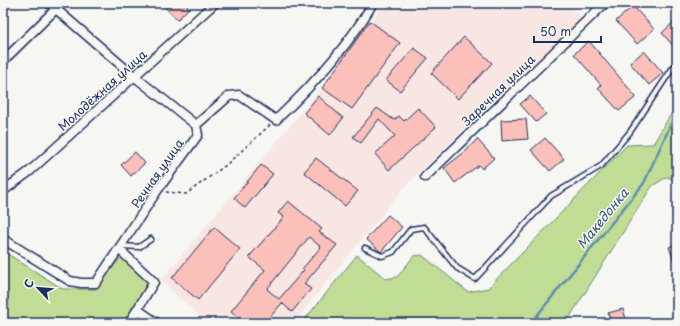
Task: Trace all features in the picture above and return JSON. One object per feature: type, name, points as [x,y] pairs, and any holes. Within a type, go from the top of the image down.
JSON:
[{"type":"street","name":"Молодёжная улица","points":[[3,191],[30,171],[215,3]]},
{"type":"street","points":[[3,60],[56,5],[134,77],[196,125],[229,96],[238,95],[276,120],[314,83],[362,23],[373,3]]},
{"type":"street","name":"Заречная улица","points":[[425,177],[606,3]]},
{"type":"street","name":"Речная улица","points":[[3,239],[70,281],[96,283],[156,191],[198,135],[196,125]]},
{"type":"street","points":[[120,247],[154,282],[129,323]]},
{"type":"street","points":[[137,309],[157,323]]},
{"type":"lane","points":[[365,248],[382,256],[393,252],[410,229],[424,227],[457,268],[475,279],[551,196],[601,166],[630,132],[672,69],[677,64]]},
{"type":"lane","points":[[120,247],[139,247],[151,239]]},
{"type":"path","points":[[156,191],[186,194],[226,165],[276,120]]},
{"type":"shaded area","points":[[384,3],[567,3],[583,20],[498,96],[408,183],[293,323],[206,323],[161,280],[322,88]]},
{"type":"green space","points":[[677,104],[677,181],[667,177],[652,186],[566,323],[302,323],[357,255],[386,279],[397,277],[414,256],[422,255],[468,292],[488,288],[627,145],[653,144]]},
{"type":"green space","points":[[3,251],[63,289],[96,289],[121,257],[148,283],[123,323],[3,323]]},
{"type":"building","points":[[161,3],[184,3],[189,8],[177,20]]},
{"type":"building","points":[[633,6],[654,29],[637,44],[616,21]]},
{"type":"building","points":[[677,19],[677,50],[662,33]]},
{"type":"building","points":[[370,21],[400,43],[352,109],[322,88]]},
{"type":"building","points":[[464,37],[492,63],[458,99],[431,73]]},
{"type":"building","points":[[589,41],[636,97],[619,111],[598,88],[601,85],[574,54]]},
{"type":"building","points":[[414,48],[428,58],[400,91],[386,80]]},
{"type":"building","points":[[644,51],[663,73],[649,85],[630,63]]},
{"type":"building","points":[[318,96],[343,118],[330,135],[304,113]]},
{"type":"building","points":[[530,96],[546,114],[536,122],[520,104]]},
{"type":"building","points":[[377,108],[394,120],[399,116],[404,121],[418,108],[436,127],[389,170],[375,154],[395,136],[379,119],[361,143],[353,137]]},
{"type":"building","points":[[526,119],[528,139],[502,141],[501,120]]},
{"type":"building","points":[[545,138],[564,159],[550,171],[531,150]]},
{"type":"building","points":[[477,139],[494,158],[482,169],[479,165],[455,183],[444,168],[466,151]]},
{"type":"building","points":[[135,152],[145,163],[131,176],[121,165]]},
{"type":"building","points":[[316,158],[358,191],[345,206],[304,172]]},
{"type":"building","points":[[261,165],[273,174],[245,208],[234,198]]},
{"type":"building","points":[[288,201],[322,229],[319,232],[337,245],[304,284],[311,289],[292,312],[282,303],[265,323],[245,323],[231,311],[265,270],[249,257],[284,217],[278,213]],"holes":[[[309,237],[321,247],[302,269],[304,270],[279,299],[267,289]]]},
{"type":"building","points":[[388,215],[402,227],[381,252],[366,239]]},
{"type":"building","points":[[214,227],[240,249],[198,300],[172,278]]},
{"type":"building","points":[[677,243],[677,267],[676,267],[669,247]]},
{"type":"building","points":[[623,309],[626,319],[611,323],[608,313]]},
{"type":"waterway","name":"Македонка","points":[[531,323],[644,183],[671,124],[677,119]]}]
